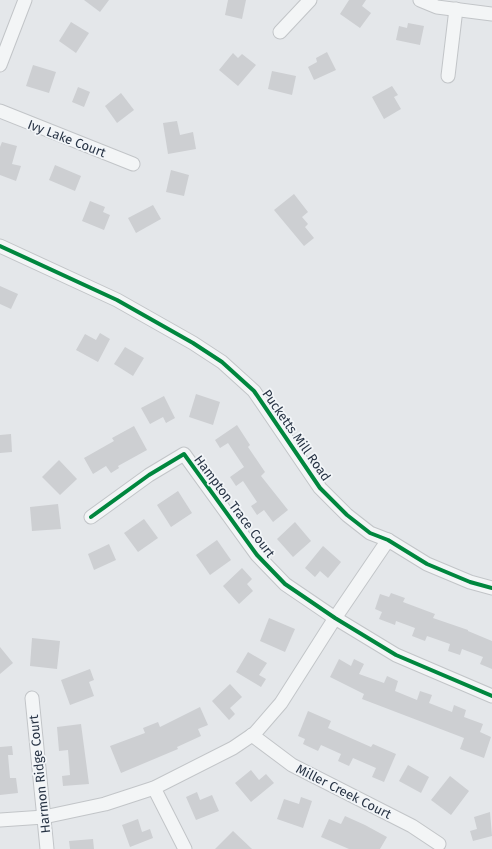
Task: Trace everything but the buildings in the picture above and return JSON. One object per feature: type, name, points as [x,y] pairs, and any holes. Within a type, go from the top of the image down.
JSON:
[{"type":"street","points":[[0,65],[25,0]]},
{"type":"street","points":[[280,32],[310,0]]},
{"type":"street","points":[[420,0],[437,7],[492,14]]},
{"type":"street","points":[[448,76],[456,9]]},
{"type":"street","name":"Ivy Lake Court","points":[[0,111],[133,164]]},
{"type":"street","name":"Pucketts Mill Road","points":[[0,246],[117,300],[193,343],[222,362],[254,391],[320,488],[347,515],[370,533],[388,540],[426,564],[470,582],[492,588]]},
{"type":"street","name":"Hampton Trace Court","points":[[91,517],[149,475],[184,454],[257,555],[285,584],[335,618],[396,655],[492,696]]},
{"type":"street","points":[[0,820],[44,817],[106,804],[154,788],[233,748],[252,735],[281,703],[335,618],[388,540]]},
{"type":"street","name":"Harmon Ridge Court","points":[[32,698],[47,849]]},
{"type":"street","name":"Miller Creek Court","points":[[252,735],[292,765],[412,826],[439,844]]},
{"type":"street","points":[[154,788],[185,849]]},
{"type":"cycle path","points":[[0,246],[117,300],[193,343],[222,362],[254,391],[320,488],[347,515],[370,533],[388,540],[427,564],[470,582],[492,588]]},
{"type":"cycle path","points":[[91,517],[149,475],[184,454],[257,555],[285,584],[335,618],[396,655],[492,696]]}]
